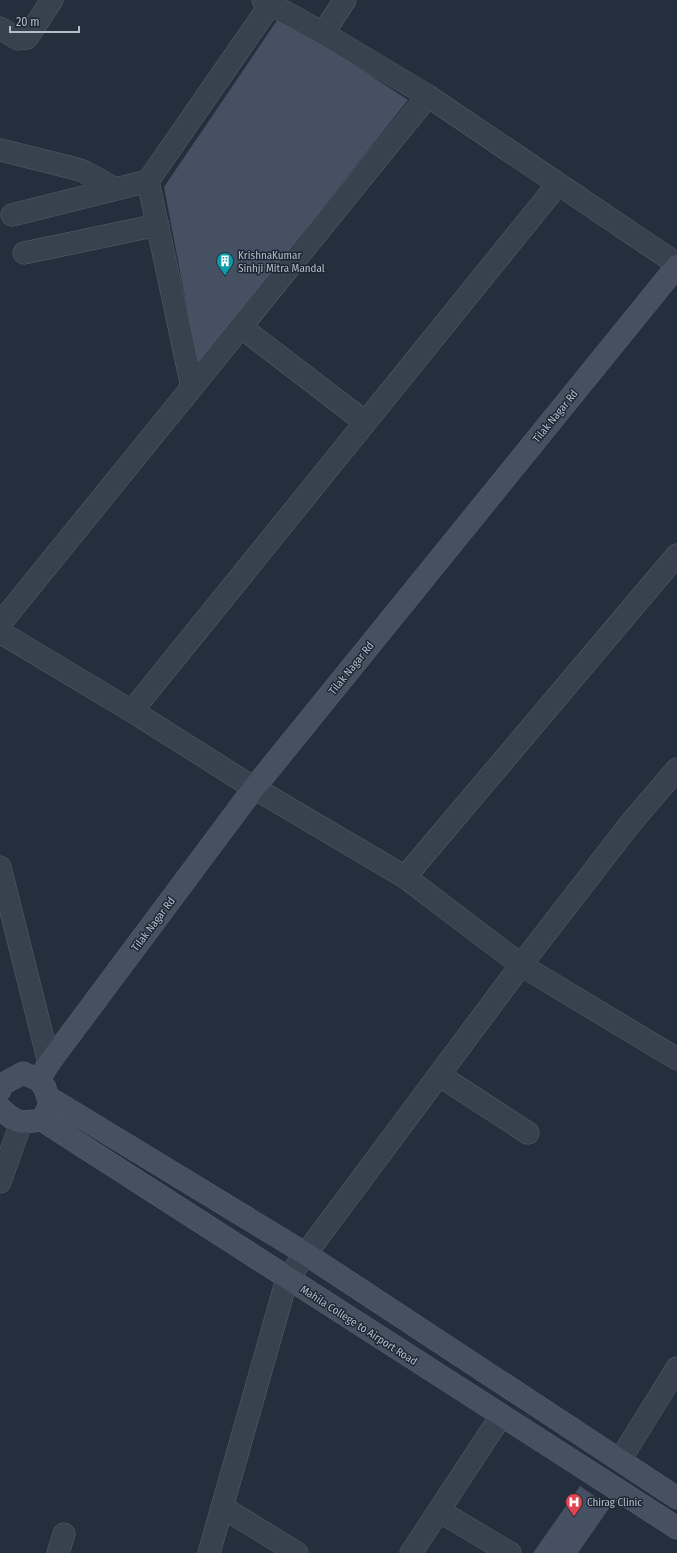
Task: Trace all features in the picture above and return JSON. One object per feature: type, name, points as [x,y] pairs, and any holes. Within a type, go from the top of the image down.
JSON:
[{"type":"main road","name":"Tilak Nagar Rd","points":[[45,1080],[254,788],[677,265]]},
{"type":"main road","points":[[0,1090],[8,1071],[45,1080],[677,1498]]},
{"type":"main road","points":[[14,1115],[50,1105],[45,1080]]},
{"type":"main road","name":"Mahila College to Airport Road","points":[[14,1115],[287,1279],[677,1528]]},
{"type":"street","points":[[0,28],[18,39],[27,38],[52,0]]},
{"type":"street","points":[[323,33],[345,0]]},
{"type":"street","points":[[12,215],[148,181],[266,3],[323,33],[428,96],[677,265]]},
{"type":"street","points":[[0,624],[428,96]]},
{"type":"street","points":[[0,150],[83,171],[116,189]]},
{"type":"street","points":[[148,181],[192,387]]},
{"type":"street","points":[[132,711],[558,184]]},
{"type":"street","points":[[24,253],[158,225]]},
{"type":"street","points":[[241,327],[365,422]]},
{"type":"street","points":[[404,877],[677,554]]},
{"type":"street","points":[[0,632],[132,711],[254,788],[404,877],[521,965],[677,1059]]},
{"type":"street","points":[[209,1553],[287,1279],[521,965],[630,824],[677,769]]},
{"type":"street","points":[[0,867],[45,1080]]},
{"type":"street","points":[[439,1075],[528,1133]]},
{"type":"street","points":[[0,1182],[14,1115]]},
{"type":"street","points":[[620,1460],[677,1368]]},
{"type":"street","points":[[411,1553],[501,1416]]},
{"type":"street","points":[[222,1507],[297,1553]]},
{"type":"street","points":[[439,1511],[510,1553]]},
{"type":"building","name":"KrishnaKumar Sinhji Mitra Mandal","points":[[280,16],[408,100],[198,366],[164,187]]},
{"type":"building","points":[[580,1486],[610,1507],[578,1553],[533,1553]]},
{"type":"place","name":"KrishnaKumar Sinhji Mitra Mandal","points":[[225,276]]},
{"type":"place","name":"Chirag Clinic","points":[[574,1517]]}]
